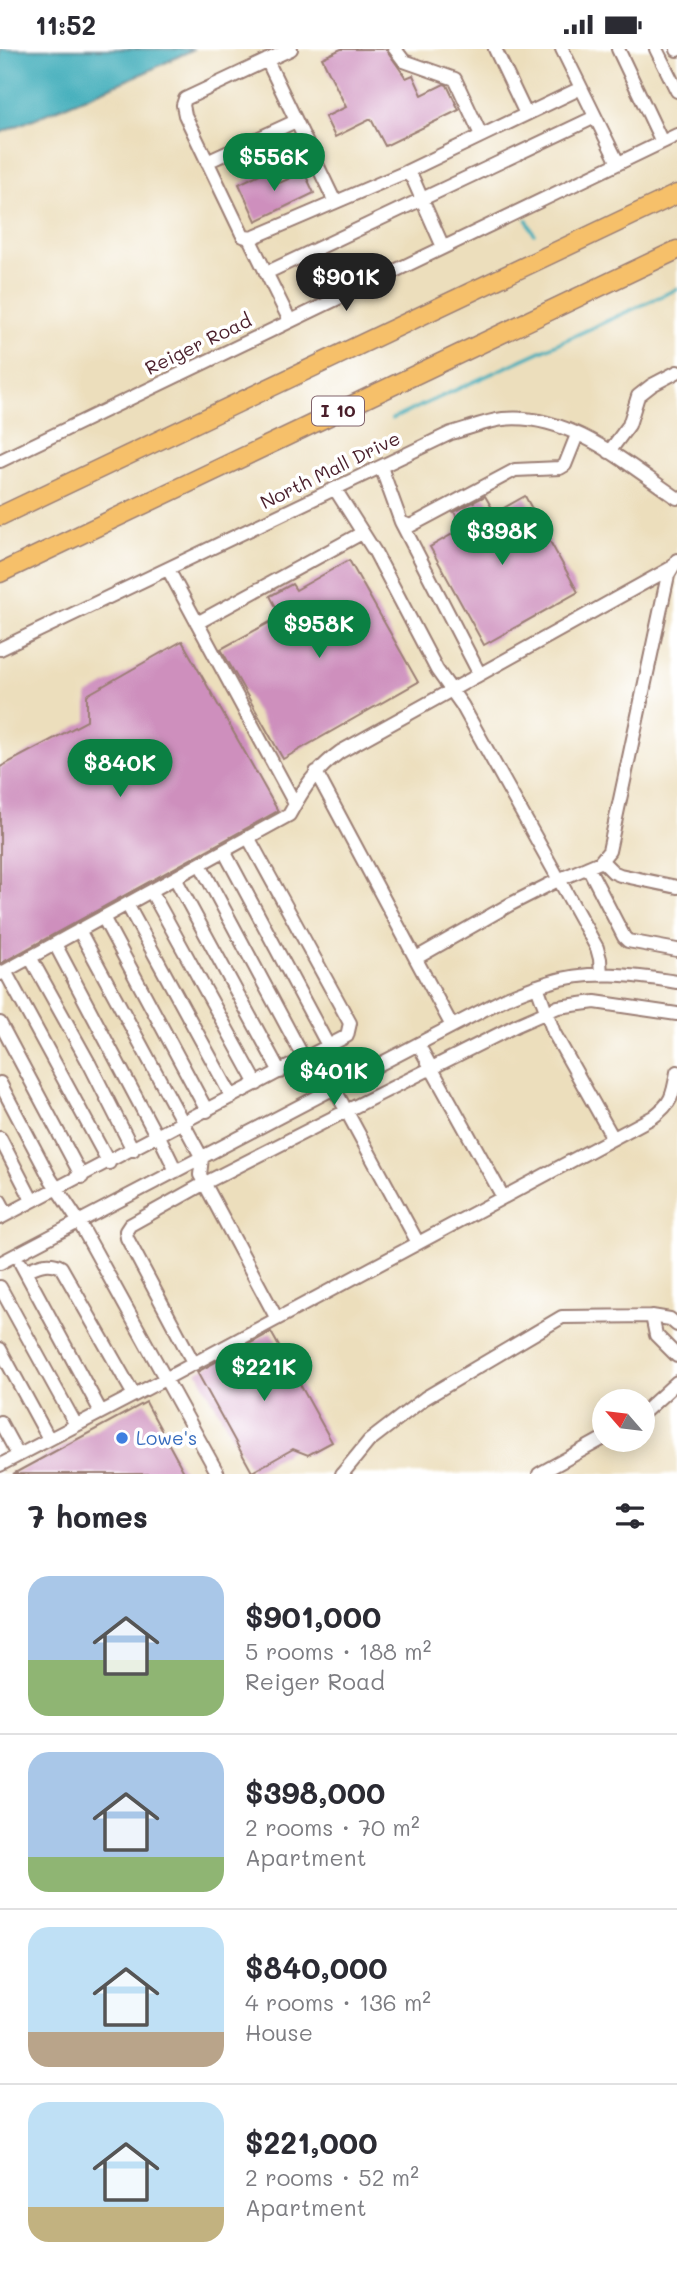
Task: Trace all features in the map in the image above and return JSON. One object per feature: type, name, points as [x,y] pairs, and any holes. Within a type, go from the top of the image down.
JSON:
[{"type":"highway","name":"I 10","points":[[0,516],[677,194]]},
{"type":"highway","name":"I 10","points":[[0,573],[677,250]]},
{"type":"street","points":[[291,49],[186,99],[183,105],[185,115],[239,229],[243,236],[249,238],[406,172],[581,88]]},
{"type":"street","points":[[396,49],[404,61],[455,79],[481,135]]},
{"type":"street","points":[[495,49],[526,114]]},
{"type":"street","points":[[562,49],[618,163]]},
{"type":"street","points":[[618,49],[662,142]]},
{"type":"street","points":[[656,49],[677,91]]},
{"type":"street","points":[[267,60],[335,202]]},
{"type":"street","points":[[266,273],[595,117]]},
{"type":"street","points":[[207,162],[296,121]]},
{"type":"street","name":"Reiger Road","points":[[0,461],[677,135]]},
{"type":"street","points":[[406,172],[413,179],[443,247]]},
{"type":"street","points":[[249,238],[290,321]]},
{"type":"street","points":[[609,452],[629,425],[638,396],[677,372]]},
{"type":"street","name":"North Mall Drive","points":[[0,649],[451,433],[503,419],[549,422],[578,435],[609,452],[677,498]]},
{"type":"street","points":[[401,522],[410,526],[515,470],[560,468],[565,465],[578,435]]},
{"type":"street","points":[[381,467],[401,522],[479,673]]},
{"type":"street","points":[[335,489],[375,552],[437,670],[462,705],[597,948],[601,975]]},
{"type":"street","points":[[197,623],[362,533]]},
{"type":"street","points":[[108,1163],[2,972],[289,815],[316,772],[340,752],[674,564]]},
{"type":"street","points":[[418,963],[418,957],[423,953],[558,880],[602,861],[609,851],[667,581],[674,564]]},
{"type":"street","points":[[168,569],[295,804]]},
{"type":"street","points":[[316,772],[452,1026]]},
{"type":"street","points":[[0,1201],[4,1216],[347,1036],[350,1023],[248,837]]},
{"type":"street","points":[[224,851],[347,1081]]},
{"type":"street","points":[[602,861],[620,875],[677,887]]},
{"type":"street","points":[[200,864],[304,1059],[346,1111],[418,1243]]},
{"type":"street","points":[[588,867],[628,941],[677,950]]},
{"type":"street","points":[[174,878],[280,1072]]},
{"type":"street","points":[[151,891],[257,1084]]},
{"type":"street","points":[[127,904],[232,1097]]},
{"type":"street","points":[[103,917],[207,1111]]},
{"type":"street","points":[[79,930],[202,1158],[200,1175],[277,1319]]},
{"type":"street","points":[[55,944],[176,1171]]},
{"type":"street","points":[[30,957],[133,1150]]},
{"type":"street","points":[[0,1263],[506,998],[549,982],[601,975],[634,975],[677,982]]},
{"type":"street","points":[[537,986],[554,1033],[613,1138]]},
{"type":"street","points":[[194,1364],[127,1238],[126,1231],[130,1225],[205,1183],[346,1111],[558,1007],[595,1002],[677,1014]]},
{"type":"street","points":[[0,1023],[82,1177]]},
{"type":"street","points":[[418,1044],[503,1197]]},
{"type":"street","points":[[0,1465],[194,1364],[667,1107],[673,1094],[677,1072]]},
{"type":"street","points":[[0,1083],[218,1474]]},
{"type":"street","points":[[0,1138],[32,1201]]},
{"type":"street","points":[[16,1255],[101,1412]]},
{"type":"street","points":[[24,1271],[43,1263],[54,1263],[61,1267],[134,1395]]},
{"type":"street","points":[[0,1287],[76,1425]]},
{"type":"street","points":[[342,1474],[369,1441],[425,1398],[562,1317],[652,1316],[670,1319],[677,1325]]},
{"type":"street","points":[[652,1316],[656,1335],[677,1356]]},
{"type":"street","points":[[0,1349],[49,1439]]},
{"type":"street","points":[[655,1402],[677,1383]]},
{"type":"street","points":[[0,1422],[18,1455]]},
{"type":"street","points":[[539,1474],[592,1445]]},
{"type":"water","points":[[0,49],[194,49],[0,133]]},
{"type":"building","points":[[341,49],[386,49],[406,78],[413,75],[422,95],[447,85],[459,110],[385,146],[371,119],[335,137],[325,117],[346,107],[322,58]]},
{"type":"building","points":[[270,169],[277,184],[304,172],[314,193],[256,221],[239,184]]},
{"type":"building","points":[[485,496],[495,513],[525,496],[578,592],[484,645],[430,547],[463,528],[454,512]]},
{"type":"building","points":[[349,560],[418,682],[283,759],[221,649],[281,616],[270,596],[292,584],[296,590]]},
{"type":"building","points":[[182,641],[278,811],[0,964],[0,767],[87,721],[87,695]]},
{"type":"building","points":[[271,1332],[332,1442],[308,1455],[293,1449],[252,1472],[197,1372]]},
{"type":"building","name":"Lowe's","points":[[146,1402],[185,1474],[13,1474]]},
{"type":"waterway","points":[[527,220],[534,234]]},
{"type":"waterway","points":[[392,419],[677,289]]},
{"type":"place","name":"Lowe's","points":[[122,1438]]}]
